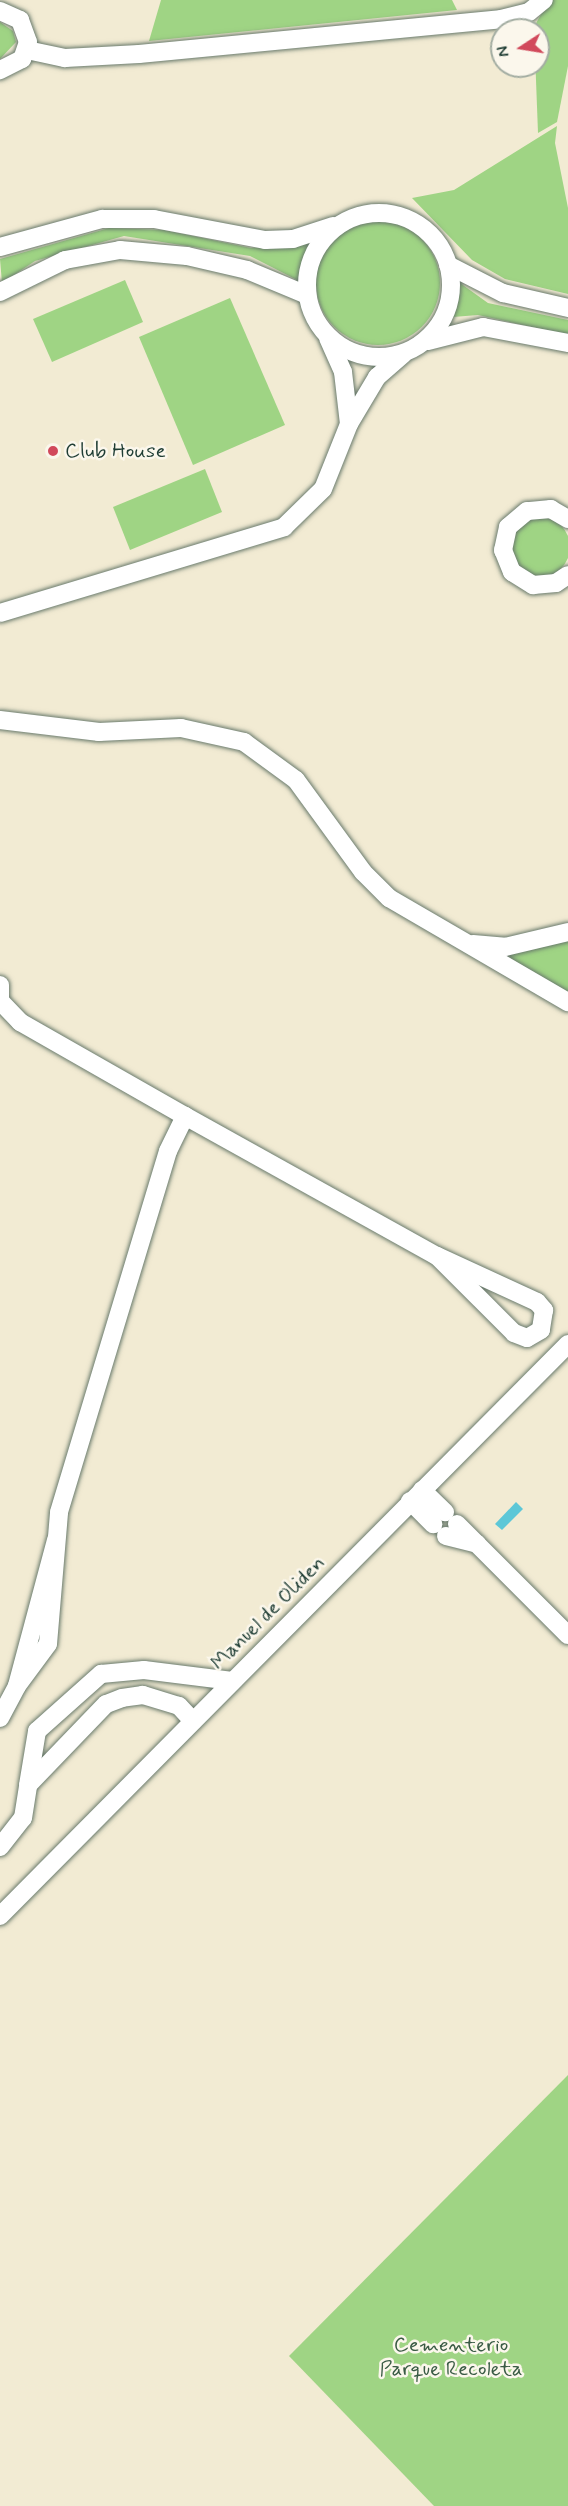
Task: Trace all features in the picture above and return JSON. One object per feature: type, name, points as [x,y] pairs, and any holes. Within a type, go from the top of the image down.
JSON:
[{"type":"street","points":[[27,50],[86,57],[479,21],[516,17],[544,0]]},
{"type":"street","points":[[0,70],[14,66],[27,50],[25,27],[5,8]]},
{"type":"street","points":[[0,247],[102,219],[154,219],[280,241],[364,214],[406,218],[439,245],[448,265],[448,307],[423,342]]},
{"type":"street","points":[[344,222],[314,253],[307,295],[344,372],[349,424]]},
{"type":"street","points":[[0,292],[65,260],[120,250],[188,256],[248,270],[307,295]]},
{"type":"street","points":[[448,265],[492,290],[568,308]]},
{"type":"street","points":[[0,613],[284,527],[323,489],[349,424],[377,377],[405,353],[423,342],[451,331],[483,327],[568,343]]},
{"type":"street","points":[[326,334],[362,356],[405,353]]},
{"type":"street","points":[[566,516],[539,508],[522,514],[508,526],[503,550],[512,572],[532,585],[556,583],[568,575]]},
{"type":"street","points":[[0,720],[99,732],[180,728],[244,742],[296,780],[375,886],[465,943],[568,1002]]},
{"type":"street","points":[[465,943],[505,947],[568,932]]},
{"type":"street","points":[[0,997],[20,1022],[185,1116],[437,1256],[537,1302],[544,1310],[541,1330],[527,1338],[514,1333],[437,1256]]},
{"type":"street","points":[[0,1718],[17,1686],[56,1540],[59,1512],[168,1151],[185,1116]]},
{"type":"street","name":"Manuel de Oliden","points":[[0,1916],[568,1344]]},
{"type":"street","points":[[416,1496],[445,1524],[477,1544],[568,1635]]},
{"type":"street","points":[[0,1847],[23,1818],[37,1731],[101,1674],[144,1670],[232,1682]]},
{"type":"street","points":[[28,1785],[106,1704],[143,1695],[178,1706],[193,1720]]},
{"type":"green space","points":[[161,0],[452,0],[457,10],[149,41]]},
{"type":"green space","points":[[549,0],[568,0],[568,66],[557,122],[538,133],[536,78],[550,78],[550,18],[539,18]]},
{"type":"green space","points":[[0,22],[13,31],[16,42],[0,59]]},
{"type":"green space","points":[[557,126],[555,143],[568,208],[568,294],[505,279],[472,260],[412,198],[454,190]]},
{"type":"green space","points":[[378,221],[402,226],[422,239],[435,259],[440,283],[435,307],[422,327],[402,340],[378,345],[354,340],[334,327],[321,307],[316,283],[321,259],[334,239],[354,226]]},
{"type":"green space","points":[[109,228],[164,230],[251,248],[312,243],[301,282],[250,256],[124,236],[35,261],[2,283],[0,259]]},
{"type":"green space","points":[[125,280],[143,322],[52,362],[33,319]]},
{"type":"green space","points":[[460,283],[488,303],[568,320],[568,335],[478,315],[453,317]]},
{"type":"green space","points":[[230,298],[285,425],[193,465],[139,337]]},
{"type":"green space","points":[[205,469],[222,512],[130,550],[113,507]]},
{"type":"green space","points":[[534,517],[546,517],[557,522],[565,530],[570,547],[568,559],[557,572],[546,577],[534,577],[523,572],[515,564],[510,553],[510,541],[515,530],[523,522]]},
{"type":"green space","points":[[568,936],[568,994],[512,962],[509,954]]},
{"type":"green space","name":"Cementerio Parque Recoleta","points":[[568,2075],[568,2506],[434,2506],[289,2356]]},
{"type":"water","points":[[516,1502],[523,1509],[502,1530],[495,1524]]},
{"type":"place","name":"Club House","points":[[53,451]]}]
